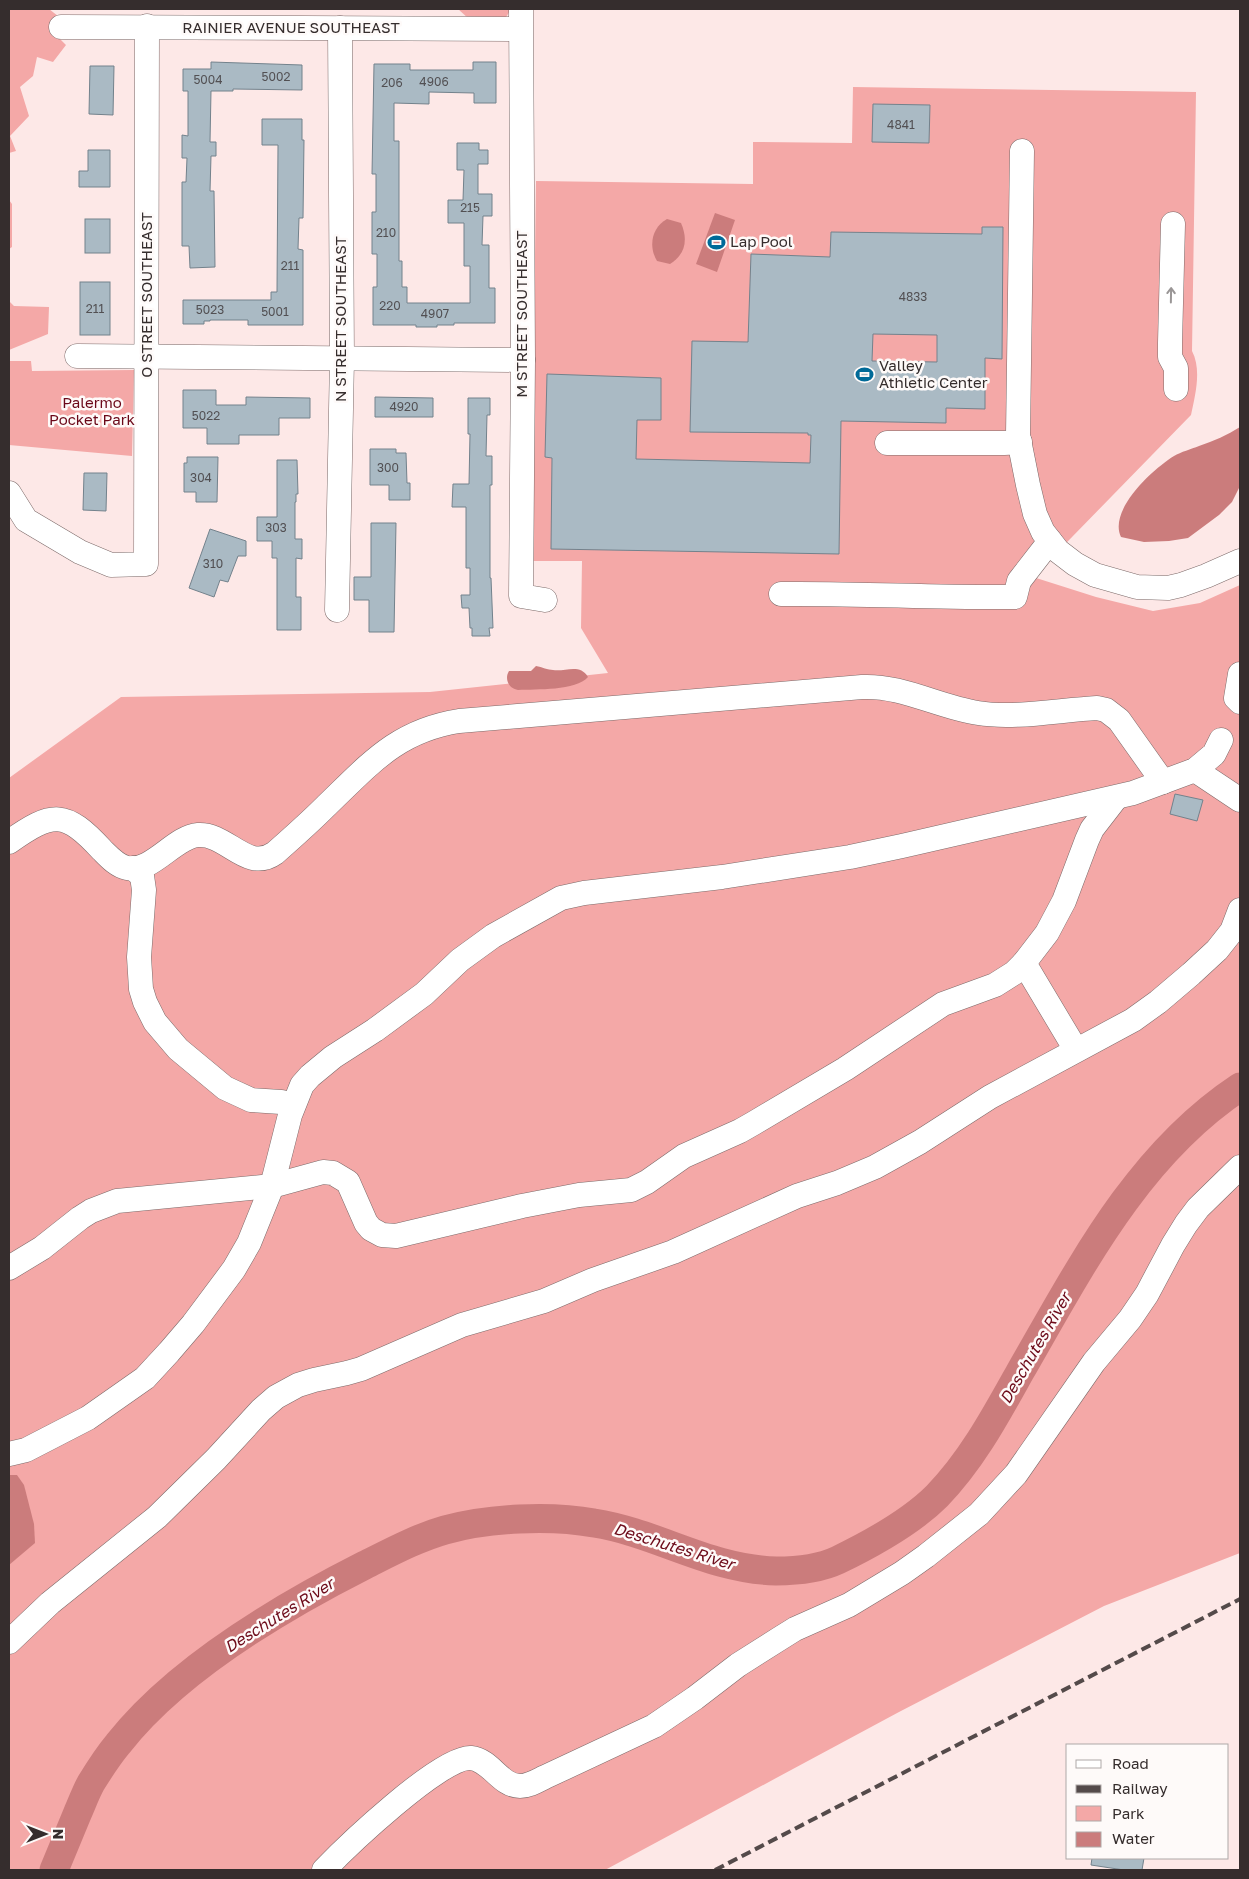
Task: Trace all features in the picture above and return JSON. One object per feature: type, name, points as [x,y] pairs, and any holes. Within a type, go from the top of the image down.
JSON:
[{"type":"street","name":"RAINIER AVENUE SOUTHEAST","points":[[61,27],[340,28],[520,19]]},
{"type":"street","name":"M STREET SOUTHEAST","points":[[520,19],[523,360],[521,596],[545,600]]},
{"type":"street","name":"O STREET SOUTHEAST","points":[[9,493],[26,520],[80,552],[111,565],[146,564],[147,26]]},
{"type":"street","name":"N STREET SOUTHEAST","points":[[337,610],[342,359],[340,28]]},
{"type":"street","points":[[1022,151],[1019,338],[1020,442],[1035,514],[1043,532],[1058,551],[1075,564],[1095,575],[1137,587],[1168,588],[1181,585],[1240,561]]},
{"type":"street","points":[[1173,224],[1170,357],[1176,368],[1176,389]]},
{"type":"street","points":[[77,356],[523,360]]},
{"type":"street","points":[[887,443],[1020,442]]},
{"type":"street","points":[[781,594],[846,593],[1015,597],[1019,581],[1050,541]]},
{"type":"street","points":[[1240,674],[1236,698],[1240,702]]},
{"type":"street","points":[[133,868],[150,862],[176,844],[197,835],[218,839],[248,857],[267,858],[313,819],[374,760],[400,741],[430,727],[459,721],[613,708],[870,687],[902,692],[986,714],[1097,708],[1106,710],[1119,720],[1163,782]]},
{"type":"street","points":[[9,1454],[26,1450],[88,1418],[145,1378],[193,1324],[234,1269],[249,1244],[272,1186],[293,1105],[302,1085],[333,1057],[375,1030],[424,994],[460,960],[493,936],[561,898],[584,892],[722,877],[850,856],[1116,798],[1196,770],[1214,754],[1221,740]]},
{"type":"street","points":[[1196,770],[1240,800]]},
{"type":"street","points":[[9,1268],[42,1248],[85,1215],[117,1201],[272,1186],[323,1172],[332,1173],[350,1185],[370,1229],[382,1235],[396,1236],[522,1206],[579,1195],[631,1190],[647,1182],[684,1156],[740,1131],[845,1069],[943,1004],[995,985],[1014,972],[1024,963],[1047,934],[1064,901],[1092,829],[1116,798]]},
{"type":"street","points":[[9,842],[35,824],[58,818],[79,827],[114,861],[123,866],[133,868],[142,876],[144,890],[140,957],[141,989],[155,1022],[178,1049],[225,1088],[251,1100],[281,1102],[293,1105]]},
{"type":"street","points":[[9,1642],[50,1603],[157,1517],[276,1396],[314,1380],[361,1368],[462,1325],[544,1301],[593,1280],[673,1252],[797,1196],[837,1183],[876,1167],[920,1142],[990,1097],[1133,1020],[1192,974],[1217,950],[1232,931],[1240,910]]},
{"type":"street","points":[[1024,963],[1076,1050]]},
{"type":"street","points":[[324,1870],[377,1818],[436,1773],[454,1763],[471,1758],[478,1760],[484,1762],[501,1778],[514,1785],[528,1785],[654,1726],[738,1665],[771,1644],[795,1629],[848,1605],[902,1573],[933,1551],[979,1514],[1016,1474],[1094,1362],[1136,1311],[1186,1224],[1198,1208],[1240,1167]]},
{"type":"green space","points":[[9,9],[49,9],[63,20],[54,33],[66,45],[53,62],[37,57],[33,76],[20,87],[29,116],[10,136],[16,151],[9,153]]},
{"type":"green space","points":[[458,9],[511,9],[503,22],[469,19]]},
{"type":"green space","points":[[853,87],[1196,92],[1192,351],[1197,366],[1197,375],[1191,415],[1033,577],[1096,597],[1153,611],[1200,603],[1240,585],[1240,1553],[1104,1606],[899,1712],[605,1870],[9,1870],[9,778],[121,697],[430,692],[608,673],[581,628],[582,561],[531,561],[536,181],[753,184],[753,142],[852,143]]},
{"type":"green space","points":[[9,200],[12,204],[12,247],[9,249]]},
{"type":"green space","points":[[9,301],[14,306],[49,307],[48,334],[9,350]]},
{"type":"green space","name":"Palermo Pocket Park","points":[[9,361],[31,361],[32,371],[134,370],[132,456],[9,445]]},
{"type":"water","name":"Lap Pool","points":[[715,213],[735,220],[717,272],[696,264]]},
{"type":"water","points":[[667,219],[681,223],[685,240],[679,256],[670,264],[657,261],[652,243],[658,227]]},
{"type":"water","points":[[1240,427],[1240,486],[1232,502],[1219,515],[1188,538],[1144,542],[1121,537],[1119,526],[1121,515],[1127,503],[1135,491],[1155,470],[1177,455],[1215,440]]},
{"type":"water","points":[[536,666],[551,670],[577,669],[581,670],[588,677],[582,682],[565,687],[518,690],[510,686],[507,680],[509,671],[531,671]]},
{"type":"water","points":[[9,1475],[17,1475],[24,1485],[34,1524],[35,1543],[9,1565]]},
{"type":"building","points":[[211,62],[302,65],[302,90],[233,89],[233,91],[211,91],[210,142],[216,142],[216,156],[211,156],[210,191],[214,191],[215,267],[190,268],[189,246],[182,246],[182,182],[186,182],[187,158],[182,158],[182,135],[188,136],[188,91],[183,91],[183,69],[211,69]]},
{"type":"building","points":[[473,62],[496,62],[496,103],[474,103],[474,93],[429,92],[429,104],[394,103],[394,141],[399,141],[399,261],[402,261],[402,287],[407,287],[407,303],[470,303],[470,266],[464,266],[464,223],[448,223],[448,200],[463,200],[464,170],[457,170],[457,143],[479,143],[479,150],[488,150],[488,164],[478,164],[478,194],[492,194],[492,216],[483,216],[482,245],[489,245],[489,288],[495,288],[495,323],[454,323],[454,325],[437,325],[437,327],[373,325],[373,287],[377,287],[377,254],[372,254],[372,212],[376,212],[376,174],[372,174],[374,64],[410,64],[410,70],[473,70]]},
{"type":"building","points":[[90,66],[114,66],[113,115],[89,114]]},
{"type":"building","points":[[873,104],[930,105],[929,143],[872,142]]},
{"type":"building","points":[[262,119],[302,119],[302,140],[304,140],[303,218],[299,218],[298,249],[303,250],[303,325],[248,325],[248,320],[210,320],[204,321],[204,324],[183,324],[183,300],[271,300],[271,292],[277,292],[278,145],[262,145]]},
{"type":"building","points":[[88,150],[110,150],[110,187],[79,187],[79,171],[88,171]]},
{"type":"building","points":[[85,219],[110,219],[110,253],[85,253]]},
{"type":"building","points":[[982,227],[1003,227],[1002,359],[985,358],[985,409],[946,408],[946,423],[841,421],[839,554],[551,549],[552,458],[545,457],[547,374],[661,378],[661,420],[637,420],[636,459],[810,463],[811,435],[808,435],[808,433],[690,432],[692,341],[748,342],[751,254],[830,257],[831,232],[982,234]],"holes":[[[873,334],[937,335],[937,362],[872,361]]]},
{"type":"building","points":[[80,282],[110,282],[110,335],[80,335]]},
{"type":"building","points":[[183,390],[216,390],[216,405],[246,405],[246,397],[310,398],[310,418],[279,418],[279,435],[239,435],[239,444],[207,444],[207,428],[183,428]]},
{"type":"building","points":[[375,397],[433,398],[433,417],[375,417]]},
{"type":"building","points":[[468,398],[490,398],[490,415],[487,415],[486,456],[492,456],[492,485],[490,485],[490,578],[493,628],[489,628],[490,636],[472,636],[469,608],[462,608],[461,595],[470,595],[470,568],[466,568],[466,507],[452,507],[453,484],[469,484],[470,434],[468,434]]},
{"type":"building","points":[[370,449],[396,449],[396,453],[406,453],[407,483],[410,483],[410,500],[389,500],[389,485],[370,485]]},
{"type":"building","points":[[187,457],[218,457],[217,502],[196,502],[196,492],[184,492],[184,463],[187,463]]},
{"type":"building","points":[[277,460],[297,460],[298,494],[296,494],[295,502],[295,539],[302,539],[302,559],[296,558],[296,597],[301,597],[301,630],[277,630],[277,558],[272,558],[272,541],[257,541],[257,517],[277,517]]},
{"type":"building","points":[[84,473],[107,473],[106,511],[83,510]]},
{"type":"building","points":[[371,523],[396,523],[394,632],[369,632],[369,600],[354,600],[354,577],[371,577]]},
{"type":"building","points":[[210,529],[246,541],[246,556],[238,556],[228,582],[220,580],[214,597],[189,588]]},
{"type":"building","points":[[1175,794],[1203,800],[1197,821],[1170,814]]},
{"type":"building","points":[[1092,1859],[1144,1859],[1142,1870],[1124,1870],[1091,1865]]},
{"type":"waterway","name":"Deschutes River","points":[[54,1870],[86,1794],[97,1773],[118,1744],[169,1691],[232,1642],[300,1600],[394,1550],[424,1537],[462,1526],[499,1520],[558,1519],[594,1523],[640,1534],[705,1558],[728,1564],[751,1569],[784,1571],[823,1566],[864,1547],[890,1532],[927,1506],[950,1482],[972,1452],[1089,1254],[1141,1180],[1171,1146],[1203,1115],[1240,1087]]},
{"type":"railway","points":[[715,1870],[1240,1599]]},
{"type":"place","name":"Lap Pool","points":[[716,242]]},
{"type":"place","name":"Valley Athletic Center","points":[[865,375]]}]
